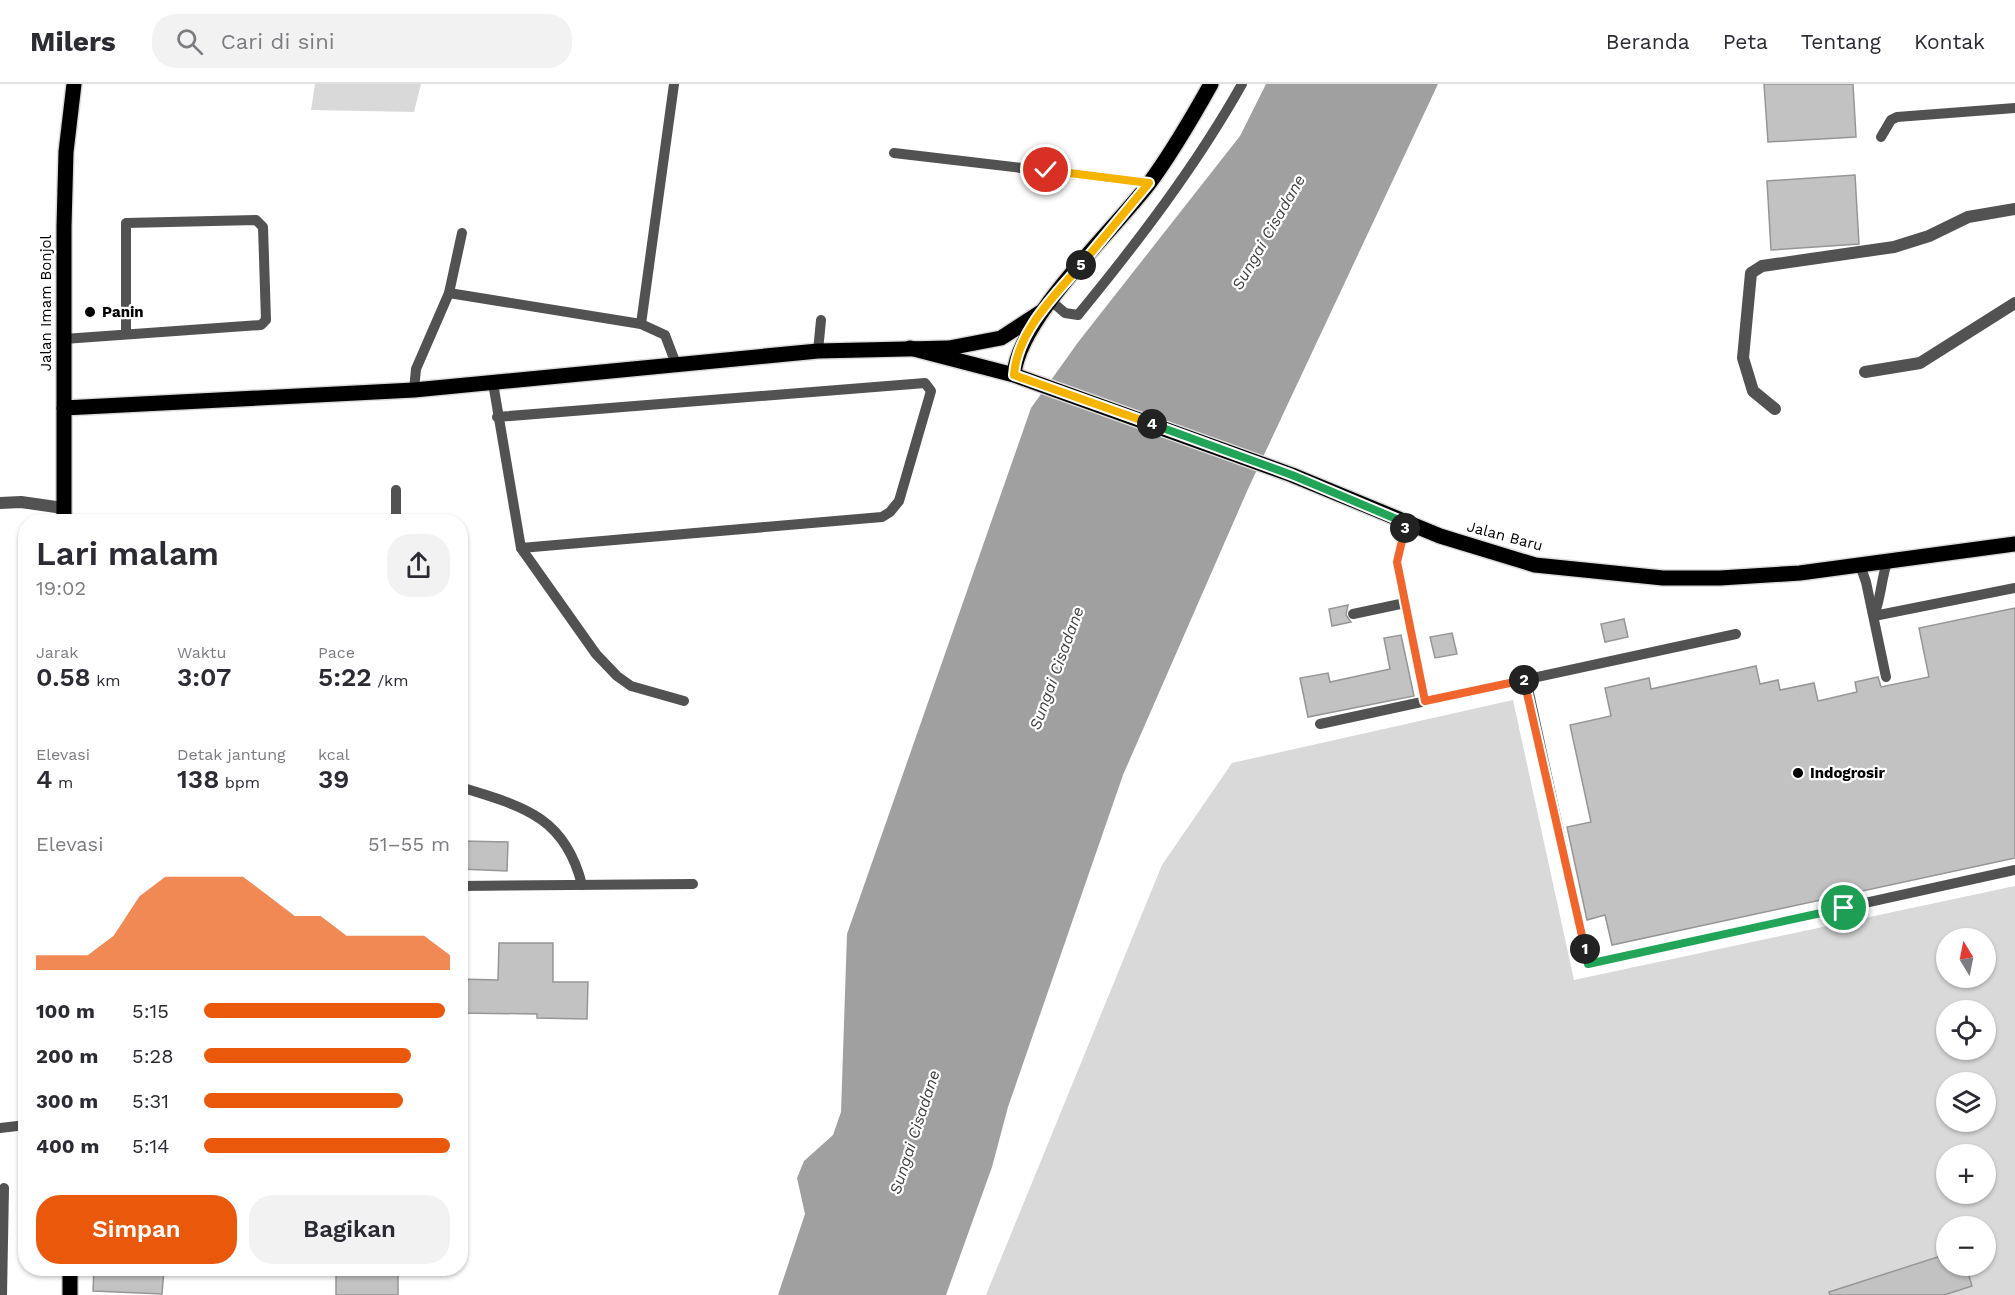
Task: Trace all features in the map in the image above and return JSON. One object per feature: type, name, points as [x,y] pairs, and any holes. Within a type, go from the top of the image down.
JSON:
[{"type":"main road","name":"Jalan Imam Bonjol","points":[[63,514],[66,152],[74,84]]},
{"type":"main road","points":[[1020,377],[1018,351],[1046,306],[1149,183],[1211,84]]},
{"type":"main road","points":[[64,408],[414,390],[818,351],[949,348],[990,342],[1007,334],[1046,306]]},
{"type":"main road","name":"Jalan Baru","points":[[910,348],[1020,377],[1292,475],[1440,536],[1535,565],[1622,574],[1720,578],[1800,573],[2015,544]]},
{"type":"main road","points":[[70,1276],[70,1295]]},
{"type":"street","points":[[1775,409],[1753,391],[1743,358],[1751,273],[1757,268],[1894,247],[1938,233],[1968,217],[2015,209]]},
{"type":"street","points":[[1865,372],[1920,363],[2015,303]]},
{"type":"street","points":[[0,503],[21,502],[60,514]]},
{"type":"lane","points":[[641,324],[674,84]]},
{"type":"lane","points":[[1046,306],[1078,315],[1112,274],[1218,127],[1242,84]]},
{"type":"lane","points":[[1881,137],[1891,120],[1897,117],[2015,108]]},
{"type":"lane","points":[[894,153],[1149,183]]},
{"type":"lane","points":[[64,339],[261,325],[266,320],[261,223],[256,220],[126,223],[126,334]]},
{"type":"lane","points":[[414,390],[416,369],[449,293],[462,233]]},
{"type":"lane","points":[[449,293],[641,324],[665,334],[676,364]]},
{"type":"lane","points":[[818,351],[821,320]]},
{"type":"lane","points":[[493,383],[521,549],[596,654],[617,676],[631,686],[684,701]]},
{"type":"lane","points":[[497,417],[926,383],[932,391],[899,501],[890,512],[882,517],[521,549]]},
{"type":"lane","points":[[396,490],[396,514]]},
{"type":"lane","points":[[1406,523],[1397,562],[1425,701]]},
{"type":"lane","points":[[1874,616],[1881,596],[1880,585],[1887,562]]},
{"type":"lane","points":[[1860,565],[1874,616],[1886,677]]},
{"type":"lane","points":[[1874,616],[2015,588]]},
{"type":"lane","points":[[1353,614],[1405,603]]},
{"type":"lane","points":[[1320,724],[1736,634]]},
{"type":"lane","points":[[1526,679],[1588,964],[2015,870]]},
{"type":"lane","points":[[468,790],[524,808],[540,819],[568,845],[576,862],[582,885]]},
{"type":"lane","points":[[468,886],[693,884]]},
{"type":"lane","points":[[0,1128],[18,1126]]},
{"type":"lane","points":[[2,1295],[3,1188]]},
{"type":"shaded area","points":[[315,84],[421,84],[414,112],[311,110]]},
{"type":"shaded area","points":[[1513,700],[1574,980],[2015,886],[2015,1295],[986,1295],[1162,865],[1232,763]]},
{"type":"water","name":"Sungai Cisadane","points":[[1266,84],[1438,84],[1248,489],[1123,775],[1008,1107],[992,1167],[946,1295],[778,1295],[805,1214],[797,1178],[804,1161],[833,1135],[841,1112],[847,934],[1031,408],[1079,341],[1240,136]]},
{"type":"building","points":[[1764,84],[1853,84],[1856,137],[1768,142]]},
{"type":"building","points":[[1855,175],[1859,244],[1771,250],[1767,181]]},
{"type":"building","points":[[1348,605],[1346,615],[1351,622],[1332,626],[1329,609]]},
{"type":"building","name":"Indogrosir","points":[[2015,608],[2015,858],[1612,945],[1605,915],[1587,920],[1567,827],[1591,822],[1570,725],[1611,716],[1605,688],[1649,678],[1651,689],[1756,666],[1760,684],[1778,680],[1780,690],[1814,683],[1818,701],[1857,692],[1855,682],[1878,677],[1881,687],[1929,677],[1919,628]]},
{"type":"building","points":[[1624,619],[1628,637],[1605,642],[1601,624]]},
{"type":"building","points":[[1452,633],[1457,654],[1435,658],[1430,637]]},
{"type":"building","points":[[1401,635],[1414,696],[1308,717],[1300,678],[1328,673],[1330,682],[1390,669],[1384,638]]},
{"type":"building","points":[[468,841],[508,842],[507,871],[468,869]]},
{"type":"building","points":[[499,943],[553,943],[553,982],[588,982],[587,1019],[537,1018],[537,1014],[468,1013],[468,979],[498,980]]},
{"type":"building","points":[[1936,1258],[1936,1276],[1969,1276],[1972,1286],[1944,1295],[1830,1295],[1829,1292]]},
{"type":"building","points":[[94,1276],[163,1276],[162,1294],[93,1291]]},
{"type":"building","points":[[336,1276],[398,1276],[398,1295],[336,1295]]},
{"type":"place","name":"Panin","points":[[90,312]]},
{"type":"place","name":"Indogrosir","points":[[1798,773]]},
{"type":"route","points":[[1046,170],[1149,183],[1041,312],[1018,351],[1014,375],[1292,475],[1406,523],[1397,562],[1425,701],[1526,679],[1588,964],[1844,908]]}]
